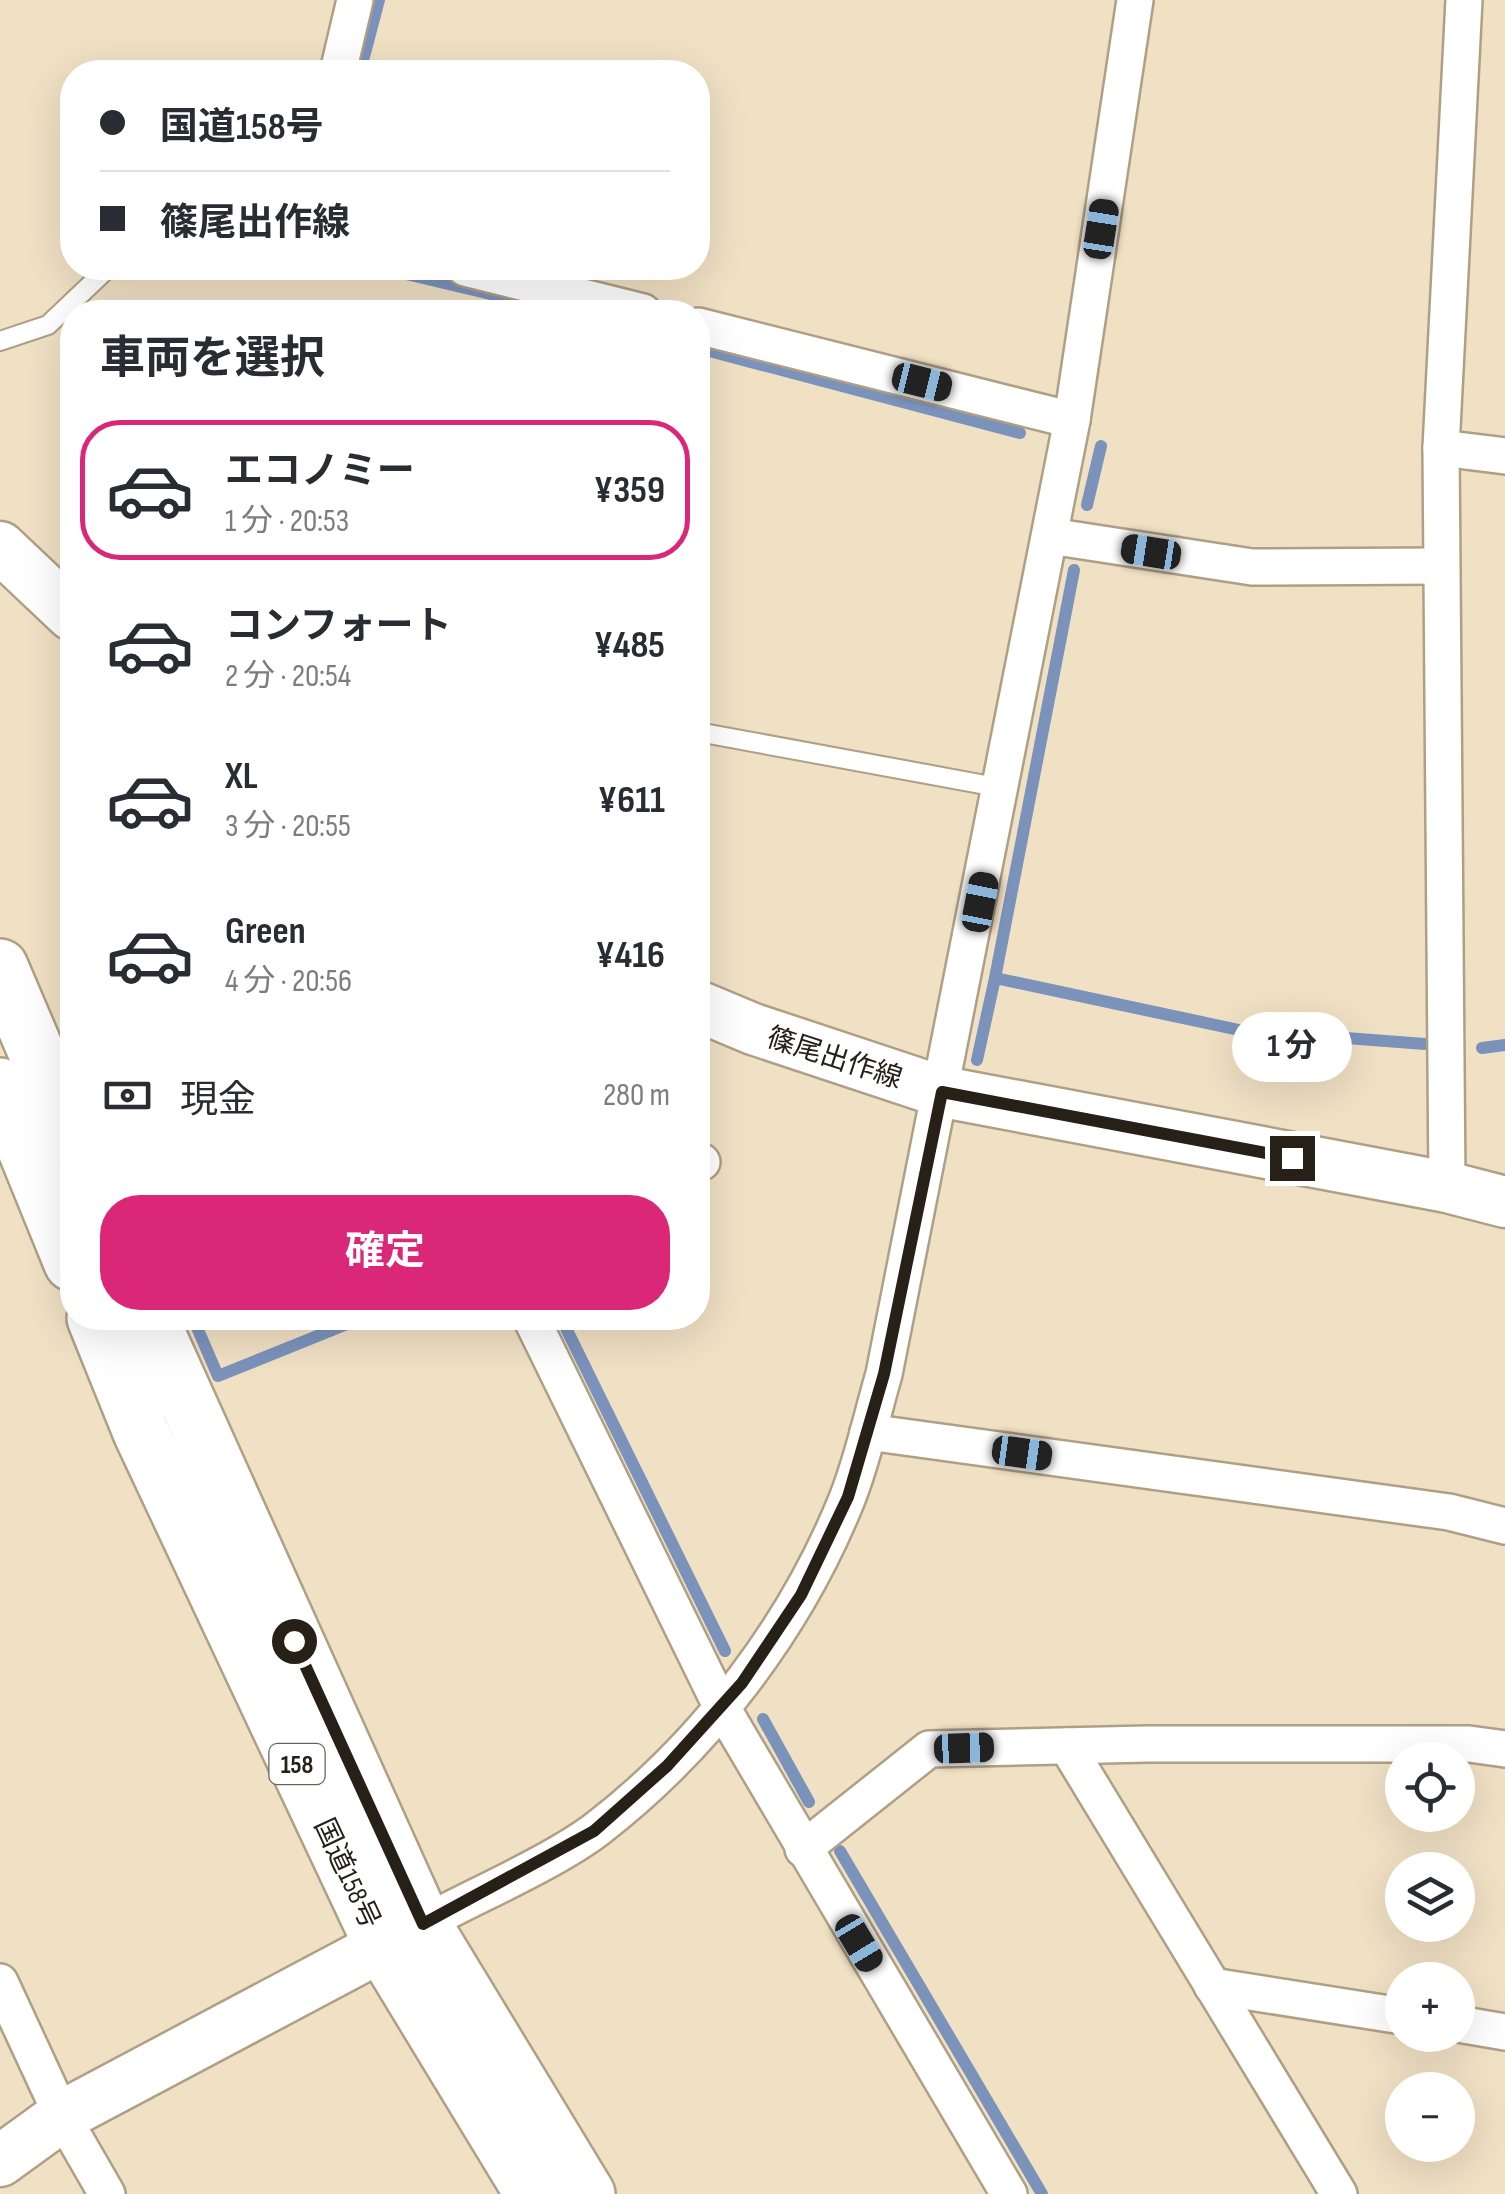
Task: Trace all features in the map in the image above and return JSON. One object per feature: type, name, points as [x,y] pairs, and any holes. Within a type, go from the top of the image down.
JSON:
[{"type":"highway","points":[[0,967],[60,1108]]},
{"type":"highway","points":[[0,1086],[60,1234]]},
{"type":"highway","name":"国道158号","points":[[99,1330],[150,1450],[403,1936],[532,2194]]},
{"type":"highway","name":"国道158号","points":[[155,1330],[403,1936],[587,2194]]},
{"type":"main road","points":[[0,548],[60,604]]},
{"type":"main road","name":"篠尾出作線","points":[[710,1011],[753,1030],[942,1092],[1447,1187],[1505,1202]]},
{"type":"main road","points":[[0,2161],[62,2116],[403,1936]]},
{"type":"street","points":[[341,60],[355,0]]},
{"type":"street","points":[[403,1936],[594,1831],[667,1766],[721,1706],[801,1595],[848,1497],[884,1374],[1002,788],[1072,420],[1135,0]]},
{"type":"street","points":[[1447,1187],[1441,448],[1464,0]]},
{"type":"street","points":[[506,280],[573,300]]},
{"type":"street","points":[[710,329],[1072,420]]},
{"type":"street","points":[[1441,448],[1505,456]]},
{"type":"street","points":[[1050,536],[1252,567],[1441,566]]},
{"type":"street","points":[[537,1330],[721,1706],[1009,2194]]},
{"type":"street","points":[[868,1432],[1448,1512],[1505,1526]]},
{"type":"street","points":[[803,1849],[930,1749],[1450,1744],[1505,1750]]},
{"type":"street","points":[[1067,1746],[1339,2194]]},
{"type":"street","points":[[0,1982],[62,2116],[107,2194]]},
{"type":"street","points":[[1212,1986],[1385,2013]]},
{"type":"street","points":[[1475,2027],[1505,2032]]},
{"type":"lane","points":[[74,300],[95,280]]},
{"type":"lane","points":[[0,341],[48,325],[60,314]]},
{"type":"lane","points":[[710,734],[1002,788]]},
{"type":"waterway","points":[[363,60],[379,0]]},
{"type":"waterway","points":[[432,280],[516,300]]},
{"type":"waterway","points":[[710,351],[1020,433]]},
{"type":"waterway","points":[[1087,505],[1101,446]]},
{"type":"waterway","points":[[995,978],[1074,570]]},
{"type":"waterway","points":[[977,1060],[995,978],[1239,1030],[1425,1044]]},
{"type":"waterway","points":[[1482,1048],[1505,1045]]},
{"type":"waterway","points":[[198,1330],[218,1376],[332,1330]]},
{"type":"waterway","points":[[567,1330],[725,1651]]},
{"type":"waterway","points":[[763,1719],[809,1802]]},
{"type":"waterway","points":[[840,1851],[1042,2194]]},
{"type":"route","points":[[294,1641],[423,1924],[594,1831],[667,1766],[742,1683],[801,1595],[848,1497],[884,1374],[942,1092],[1292,1158]]}]
